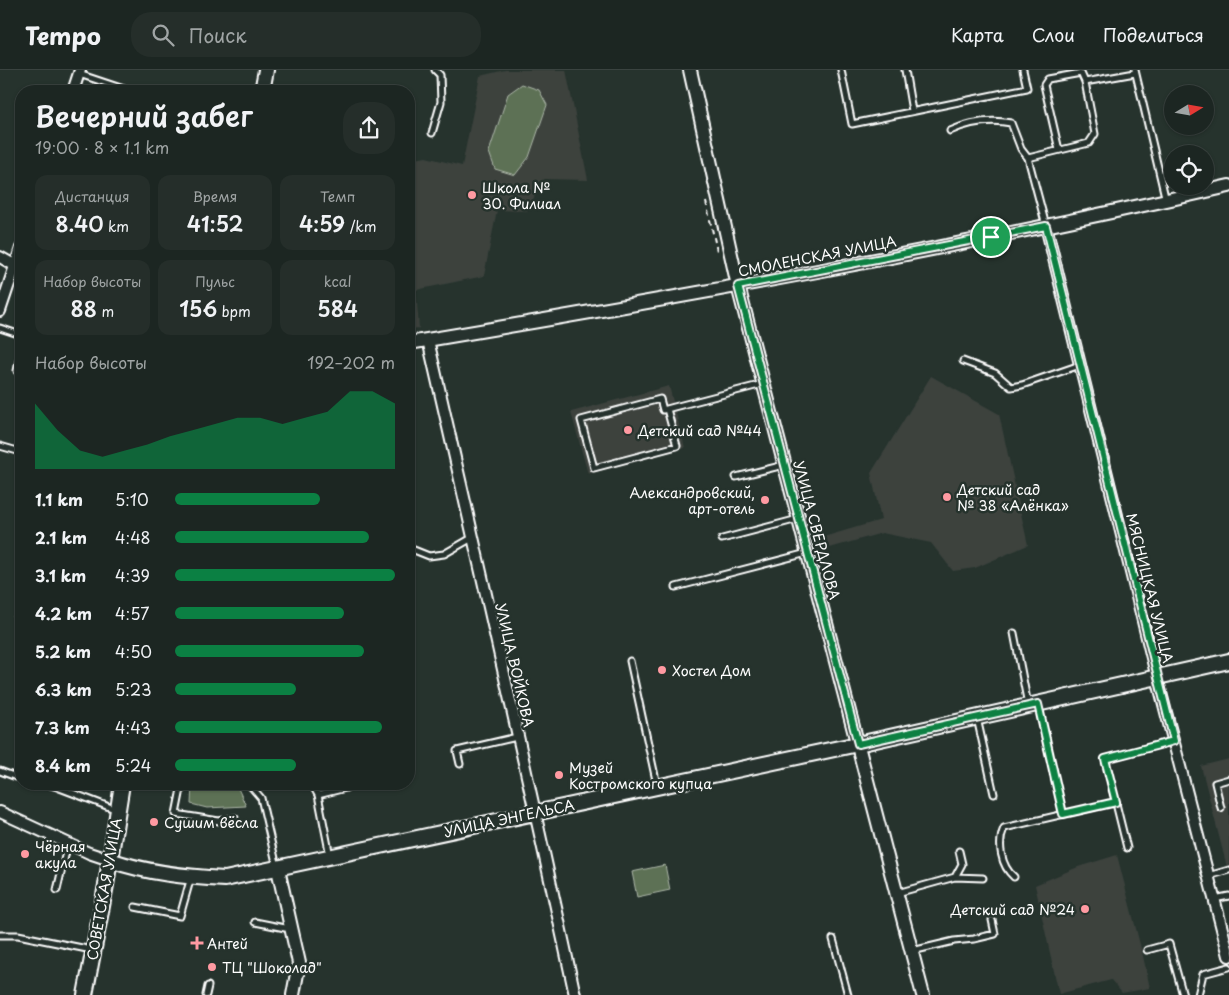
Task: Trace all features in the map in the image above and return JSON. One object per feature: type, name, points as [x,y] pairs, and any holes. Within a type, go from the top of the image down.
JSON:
[{"type":"main road","points":[[263,85],[266,70]]},
{"type":"main road","name":"УЛИЦА ЭНГЕЛЬСА","points":[[110,860],[127,866],[178,876],[225,879],[858,744],[1229,661]]},
{"type":"main road","name":"СОВЕТСКАЯ УЛИЦА","points":[[85,995],[121,790]]},
{"type":"street","name":"УЛИЦА СВЕРДЛОВА","points":[[690,70],[738,286],[923,995]]},
{"type":"street","points":[[75,85],[80,72]]},
{"type":"street","name":"СМОЛЕНСКАЯ УЛИЦА","points":[[415,342],[738,286],[1046,226],[1229,186]]},
{"type":"street","name":"МЯСНИЦКАЯ УЛИЦА","points":[[1046,226],[1157,677],[1228,952]]},
{"type":"street","points":[[0,258],[15,266]]},
{"type":"street","points":[[0,312],[15,275]]},
{"type":"street","name":"УЛИЦА ВОЙКОВА","points":[[428,340],[517,737],[536,812],[575,995]]},
{"type":"street","points":[[0,812],[89,853],[110,860]]},
{"type":"street","points":[[278,869],[299,963],[293,995]]},
{"type":"lane","points":[[432,134],[441,102],[440,75],[435,70]]},
{"type":"lane","points":[[841,70],[852,124],[1027,88],[1023,70]]},
{"type":"lane","points":[[904,70],[912,111]]},
{"type":"lane","points":[[80,72],[114,85]]},
{"type":"lane","points":[[1085,82],[1135,72],[1166,201]]},
{"type":"lane","points":[[1028,158],[1090,143],[1095,134],[1085,82],[1081,73],[1048,79],[1044,85],[1059,150]]},
{"type":"lane","points":[[950,131],[965,124],[995,120],[1011,122],[1021,149],[1028,158],[1046,226]]},
{"type":"lane","points":[[0,328],[15,334]]},
{"type":"lane","points":[[963,361],[995,372],[1011,387],[1080,365]]},
{"type":"lane","points":[[667,409],[677,446],[594,468],[581,420],[660,399],[663,410],[763,384]]},
{"type":"lane","points":[[0,446],[15,450]]},
{"type":"lane","points":[[736,477],[785,465]]},
{"type":"lane","points":[[722,539],[799,519]]},
{"type":"lane","points":[[415,550],[429,556],[444,554],[472,538]]},
{"type":"lane","points":[[676,587],[808,553]]},
{"type":"lane","points":[[1014,633],[1063,814]]},
{"type":"lane","points":[[630,661],[658,786]]},
{"type":"lane","points":[[977,717],[994,794]]},
{"type":"lane","points":[[460,764],[457,751],[517,737]]},
{"type":"lane","points":[[1126,848],[1105,759],[1174,741]]},
{"type":"lane","points":[[0,771],[15,777]]},
{"type":"lane","points":[[1221,808],[1215,782],[1229,779]]},
{"type":"lane","points":[[68,790],[118,810]]},
{"type":"lane","points":[[181,790],[176,814],[220,821],[235,818]]},
{"type":"lane","points":[[254,790],[261,798],[278,869]]},
{"type":"lane","points":[[315,790],[318,795],[330,858]]},
{"type":"lane","points":[[318,795],[338,790]]},
{"type":"lane","points":[[1014,877],[1006,869],[1000,845],[1004,828],[1116,802]]},
{"type":"lane","points":[[57,890],[68,843]]},
{"type":"lane","points":[[955,877],[962,864],[959,851]]},
{"type":"lane","points":[[1208,876],[1229,870]]},
{"type":"lane","points":[[135,907],[180,916],[192,877]]},
{"type":"lane","points":[[896,893],[955,877],[983,878]]},
{"type":"lane","points":[[1214,899],[1229,896]]},
{"type":"lane","points":[[912,951],[995,934],[992,920]]},
{"type":"lane","points":[[255,922],[292,928]]},
{"type":"lane","points":[[0,934],[18,935],[93,950]]},
{"type":"lane","points":[[834,939],[848,995]]},
{"type":"lane","points":[[1147,950],[1169,944],[1183,995]]},
{"type":"lane","points":[[1198,995],[1204,974],[1229,967]]},
{"type":"lane","points":[[206,995],[208,986]]},
{"type":"shaded area","name":"Школа № 30. Филиал","points":[[505,70],[566,70],[588,180],[544,179],[527,211],[497,210],[484,276],[416,290],[419,328],[415,328],[415,159],[426,157],[462,166],[480,76]]},
{"type":"shaded area","name":"Детский сад № 38 «Алёнка»","points":[[931,376],[999,414],[1028,545],[975,568],[953,571],[931,543],[882,533],[823,550],[820,538],[881,520],[871,473]]},
{"type":"shaded area","name":"Детский сад №44","points":[[669,386],[685,448],[588,474],[571,412]]},
{"type":"shaded area","points":[[1229,759],[1229,875],[1201,766]]},
{"type":"shaded area","name":"Детский сад №24","points":[[1117,855],[1150,988],[1122,993],[1111,980],[1059,994],[1035,885],[1078,867]]},
{"type":"green space","points":[[522,84],[539,90],[547,105],[529,157],[515,175],[495,169],[489,152],[508,94]]},
{"type":"green space","points":[[192,790],[239,790],[246,806],[207,808],[191,804]]},
{"type":"green space","points":[[665,865],[670,890],[637,897],[632,872]]},
{"type":"place","name":"Школа № 30. Филиал","points":[[472,195]]},
{"type":"place","name":"Детский сад №44","points":[[628,430]]},
{"type":"place","name":"Детский сад № 38 «Алёнка»","points":[[947,497]]},
{"type":"place","name":"Александровский, арт-отель","points":[[765,500]]},
{"type":"place","name":"Хостел Дом","points":[[662,670]]},
{"type":"place","name":"Музей Костромского купца","points":[[559,775]]},
{"type":"place","name":"Сушим вёсла","points":[[154,822]]},
{"type":"place","name":"Чёрная акула","points":[[25,854]]},
{"type":"place","name":"Детский сад №24","points":[[1085,909]]},
{"type":"place","name":"Антей","points":[[197,943]]},
{"type":"place","name":"ТЦ \"Шоколад\"","points":[[212,967]]},
{"type":"route","points":[[1046,226],[1174,741],[1105,759],[1116,802],[1063,814],[1038,704],[858,744],[738,286],[991,237],[1046,226]]}]
